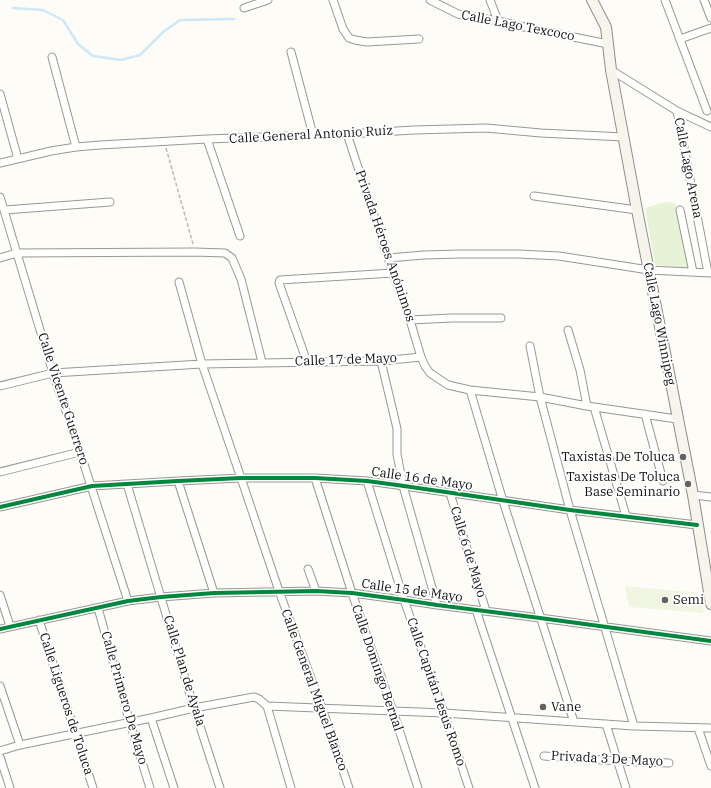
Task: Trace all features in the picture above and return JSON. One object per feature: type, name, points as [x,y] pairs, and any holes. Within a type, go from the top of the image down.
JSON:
[{"type":"main road","name":"Calle Lago Winnipeg","points":[[592,0],[606,27],[611,70],[677,419],[693,495],[711,604]]},
{"type":"street","points":[[244,8],[268,0]]},
{"type":"street","points":[[333,0],[343,29],[349,38],[367,42],[419,39]]},
{"type":"street","name":"Calle Lago Texcoco","points":[[430,0],[458,14],[608,44]]},
{"type":"street","points":[[490,0],[498,21]]},
{"type":"street","points":[[665,0],[707,111]]},
{"type":"street","points":[[704,0],[711,18]]},
{"type":"street","points":[[680,38],[711,28]]},
{"type":"street","points":[[291,52],[312,135]]},
{"type":"street","points":[[52,56],[76,147]]},
{"type":"street","points":[[611,70],[677,111],[711,127]]},
{"type":"street","points":[[0,94],[18,159]]},
{"type":"street","name":"Calle Lago Arena","points":[[677,111],[710,273]]},
{"type":"street","name":"Calle General Antonio Ruíz","points":[[0,163],[51,151],[76,147],[165,141],[414,130],[486,128],[540,133],[624,137]]},
{"type":"street","name":"Privada Héroes Anónimos","points":[[347,134],[410,320],[421,357]]},
{"type":"street","points":[[207,139],[240,236]]},
{"type":"street","points":[[534,196],[637,210]]},
{"type":"street","name":"Calle Vicente Guerrero","points":[[0,197],[53,373],[92,486],[128,601]]},
{"type":"street","points":[[4,210],[110,202]]},
{"type":"street","points":[[680,210],[693,272]]},
{"type":"street","points":[[0,258],[17,253],[225,253],[232,258],[241,279],[262,362]]},
{"type":"street","points":[[388,258],[439,254],[518,254],[559,256],[649,270],[710,273]]},
{"type":"street","points":[[307,362],[279,281],[393,273]]},
{"type":"street","name":"Calle General Miguel Blanco","points":[[179,282],[202,364],[279,591],[322,708],[349,788]]},
{"type":"street","points":[[410,320],[501,318]]},
{"type":"street","points":[[568,330],[590,406],[626,516]]},
{"type":"street","points":[[530,346],[540,397],[570,510],[634,726]]},
{"type":"street","points":[[421,357],[430,373],[436,379],[448,385],[470,390],[540,397],[677,419]]},
{"type":"street","name":"Calle 17 de Mayo","points":[[0,386],[53,373],[202,364],[381,361],[421,357]]},
{"type":"street","points":[[381,361],[397,428],[396,454],[403,486],[437,605]]},
{"type":"street","points":[[470,390],[503,501],[574,722]]},
{"type":"street","points":[[645,414],[663,481]]},
{"type":"street","points":[[0,472],[80,452]]},
{"type":"street","name":"Calle 16 de Mayo","points":[[0,507],[92,486],[241,478],[315,478],[367,480],[503,501],[698,525]]},
{"type":"street","name":"Calle Domingo Bernal","points":[[315,478],[418,788]]},
{"type":"street","name":"Calle Capitán Jesús Romo","points":[[367,480],[404,600],[469,788]]},
{"type":"street","points":[[178,481],[214,593]]},
{"type":"street","name":"Calle Plan de Ayala","points":[[127,484],[194,708],[220,788]]},
{"type":"street","name":"Calle 6 de Mayo","points":[[450,493],[486,611]]},
{"type":"street","points":[[693,495],[711,497]]},
{"type":"street","points":[[308,568],[316,591]]},
{"type":"street","name":"Calle 15 de Mayo","points":[[0,628],[128,601],[161,597],[214,593],[316,591],[352,593],[711,641]]},
{"type":"street","points":[[0,595],[10,626]]},
{"type":"street","name":"Calle Primero De Mayo","points":[[98,608],[150,788]]},
{"type":"street","points":[[476,610],[535,788]]},
{"type":"street","name":"Calle Ligueros de Toluca","points":[[39,620],[93,788]]},
{"type":"street","points":[[0,686],[20,745]]},
{"type":"street","points":[[0,751],[20,745],[130,723],[194,708],[254,697],[259,699],[267,706],[291,788]]},
{"type":"street","points":[[267,706],[444,713],[634,726],[711,728]]},
{"type":"street","points":[[151,718],[174,788]]},
{"type":"street","points":[[606,724],[626,788]]},
{"type":"street","points":[[698,728],[711,766]]},
{"type":"street","name":"Privada 3 De Mayo","points":[[544,756],[669,763]]},
{"type":"street","points":[[0,757],[10,788]]},
{"type":"path","points":[[165,141],[195,252]]},
{"type":"green space","points":[[665,202],[675,203],[688,268],[655,265],[645,208]]},
{"type":"green space","name":"Semi","points":[[625,586],[700,593],[704,613],[629,607]]},
{"type":"waterway","points":[[13,8],[43,10],[63,20],[78,44],[93,56],[121,60],[140,55],[163,32],[180,20],[234,19]]},
{"type":"cycle path","points":[[0,507],[92,486],[241,478],[315,478],[367,481],[570,510],[697,525]]},
{"type":"cycle path","points":[[0,629],[128,601],[161,597],[214,593],[316,591],[352,593],[711,641]]},
{"type":"place","name":"Taxistas De Toluca","points":[[683,457]]},
{"type":"place","name":"Taxistas De Toluca Base Seminario","points":[[688,484]]},
{"type":"place","name":"Semi","points":[[665,600]]},
{"type":"place","name":"Vane","points":[[543,707]]}]
